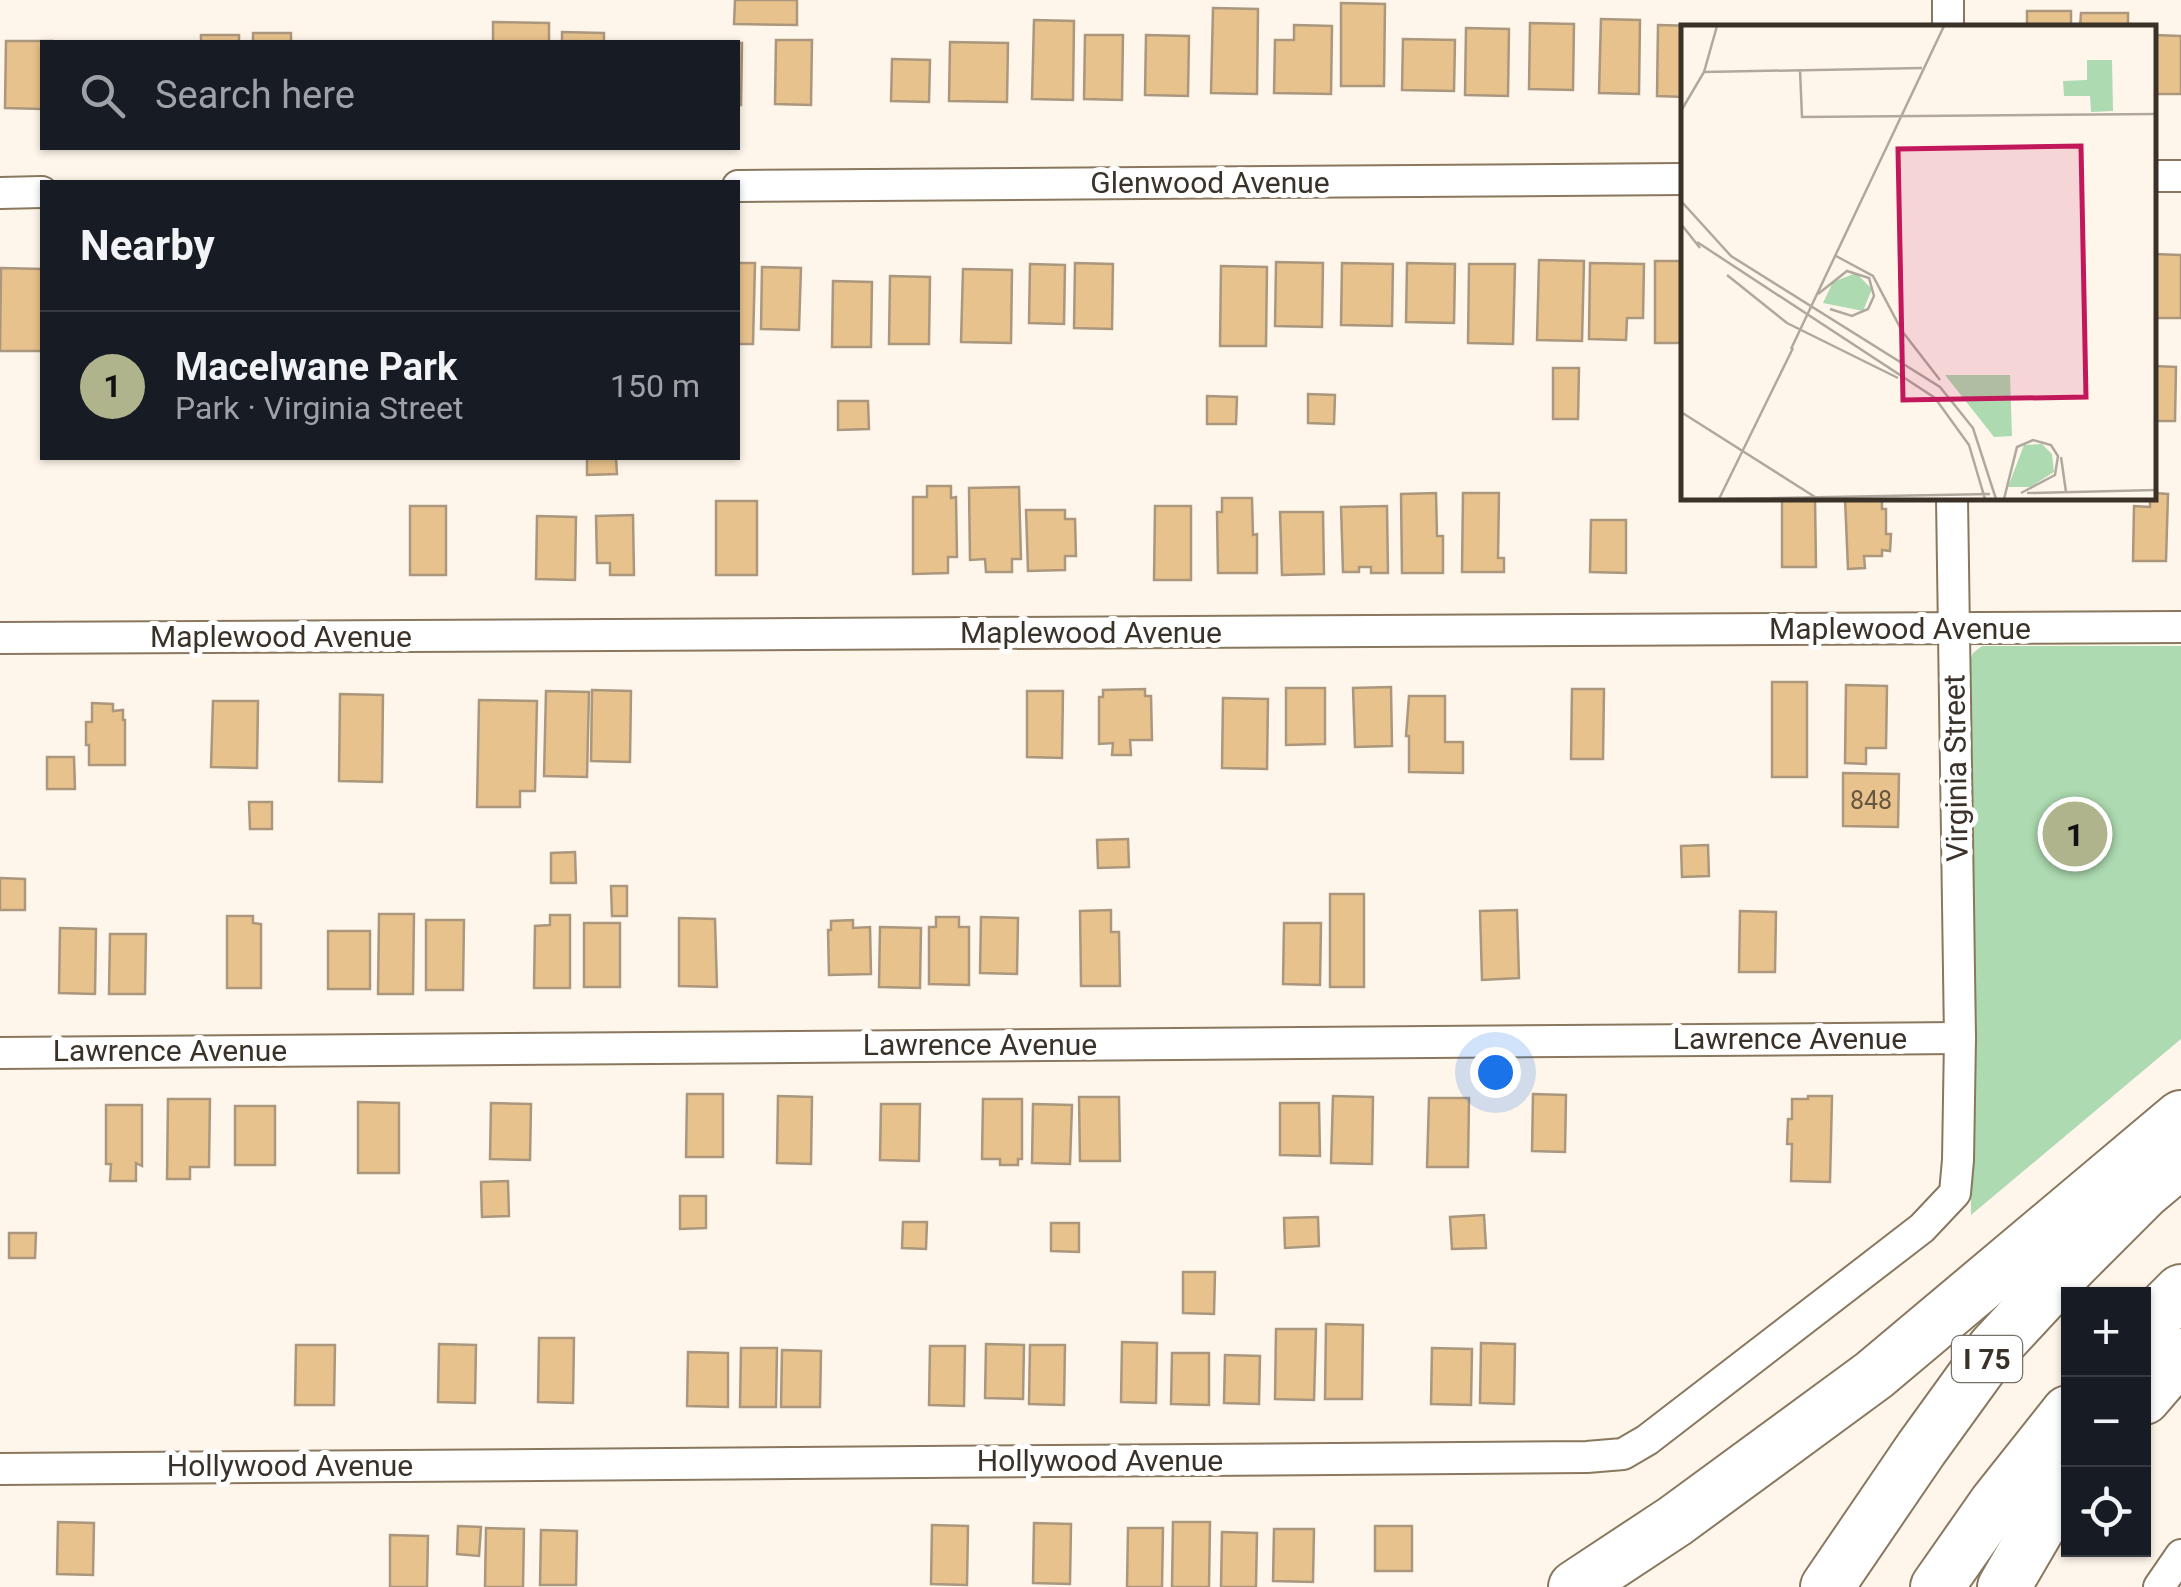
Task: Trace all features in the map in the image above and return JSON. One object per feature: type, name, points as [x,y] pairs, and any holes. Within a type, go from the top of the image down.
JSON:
[{"type":"highway","points":[[1575,1587],[1675,1521],[1874,1375],[2181,1117]]},
{"type":"highway","name":"I 75","points":[[1827,1587],[1994,1348],[2070,1265],[2181,1160]]},
{"type":"highway","points":[[2151,1321],[2181,1291]]},
{"type":"highway","points":[[2151,1390],[2181,1354]]},
{"type":"highway","points":[[1937,1587],[2061,1421]]},
{"type":"highway","points":[[2004,1587],[2061,1497]]},
{"type":"street","name":"Glenwood Avenue","points":[[740,186],[1681,178]]},
{"type":"street","points":[[0,192],[40,192]]},
{"type":"street","name":"Virginia Street","points":[[1952,500],[1960,1038]]},
{"type":"street","name":"Maplewood Avenue","points":[[0,638],[2181,627]]},
{"type":"street","name":"Lawrence Avenue","points":[[0,1052],[1960,1038]]},
{"type":"street","name":"Hollywood Avenue","points":[[0,1468],[1623,1454],[1647,1440],[1922,1228],[1955,1193],[1960,1038]]},
{"type":"street","points":[[2159,1587],[2181,1555]]},
{"type":"green space","points":[[1982,646],[2181,646],[2181,1039],[1971,1215],[1967,668],[1973,653]]},
{"type":"building","points":[[735,0],[797,0],[797,25],[734,24]]},
{"type":"building","points":[[1341,3],[1385,4],[1384,86],[1341,86]]},
{"type":"building","points":[[1213,8],[1258,9],[1257,94],[1211,93]]},
{"type":"building","points":[[2027,11],[2071,11],[2071,25],[2027,25]]},
{"type":"building","points":[[2081,13],[2128,13],[2128,25],[2080,25]]},
{"type":"building","points":[[1601,19],[1640,20],[1639,94],[1599,93]]},
{"type":"building","points":[[1034,20],[1074,21],[1073,100],[1032,99]]},
{"type":"building","points":[[493,22],[549,23],[549,40],[493,40]]},
{"type":"building","points":[[1530,23],[1574,24],[1573,90],[1529,89]]},
{"type":"building","points":[[1294,25],[1332,26],[1331,94],[1274,93],[1275,40],[1294,40]]},
{"type":"building","points":[[1658,25],[1681,26],[1681,97],[1657,96]]},
{"type":"building","points":[[1466,28],[1509,29],[1508,96],[1465,95]]},
{"type":"building","points":[[562,32],[604,33],[604,40],[562,40]]},
{"type":"building","points":[[253,33],[291,33],[291,40],[253,40]]},
{"type":"building","points":[[201,35],[239,35],[239,40],[201,40]]},
{"type":"building","points":[[1085,35],[1123,35],[1122,100],[1084,99]]},
{"type":"building","points":[[1146,35],[1189,36],[1188,96],[1145,95]]},
{"type":"building","points":[[2156,35],[2181,36],[2181,94],[2156,94]]},
{"type":"building","points":[[1403,39],[1455,40],[1454,91],[1402,90]]},
{"type":"building","points":[[776,40],[812,40],[811,105],[775,104]]},
{"type":"building","points":[[6,41],[40,41],[40,109],[5,108]]},
{"type":"building","points":[[950,42],[1008,43],[1007,102],[949,101]]},
{"type":"building","points":[[740,43],[742,43],[741,105]]},
{"type":"building","points":[[892,59],[930,60],[929,102],[891,101]]},
{"type":"building","points":[[2156,254],[2181,255],[2181,318],[2156,318]]},
{"type":"building","points":[[1539,260],[1584,261],[1582,341],[1537,340]]},
{"type":"building","points":[[1655,261],[1681,261],[1681,343],[1655,343]]},
{"type":"building","points":[[1276,262],[1323,263],[1322,327],[1275,326]]},
{"type":"building","points":[[740,263],[755,263],[753,344],[740,344]]},
{"type":"building","points":[[1075,263],[1113,264],[1112,329],[1074,328]]},
{"type":"building","points":[[1342,263],[1393,264],[1392,326],[1341,325]]},
{"type":"building","points":[[1407,263],[1455,264],[1454,323],[1406,322]]},
{"type":"building","points":[[1590,263],[1644,264],[1643,318],[1627,318],[1626,340],[1589,339]]},
{"type":"building","points":[[1030,264],[1065,265],[1064,324],[1029,323]]},
{"type":"building","points":[[1469,264],[1515,264],[1513,344],[1468,343]]},
{"type":"building","points":[[1221,266],[1267,267],[1266,346],[1220,346]]},
{"type":"building","points":[[762,267],[801,268],[799,330],[761,329]]},
{"type":"building","points":[[1,268],[40,269],[40,351],[0,351]]},
{"type":"building","points":[[963,269],[1012,270],[1011,343],[961,342]]},
{"type":"building","points":[[890,276],[930,277],[929,344],[889,344]]},
{"type":"building","points":[[833,281],[872,282],[871,347],[832,347]]},
{"type":"building","points":[[2156,366],[2176,367],[2175,421],[2156,421]]},
{"type":"building","points":[[1553,368],[1579,368],[1578,419],[1553,419]]},
{"type":"building","points":[[1308,394],[1335,395],[1334,424],[1308,423]]},
{"type":"building","points":[[1207,396],[1237,397],[1236,424],[1207,424]]},
{"type":"building","points":[[838,401],[868,401],[869,429],[838,430]]},
{"type":"building","points":[[587,460],[616,460],[617,474],[587,475]]},
{"type":"building","points":[[927,486],[951,486],[951,498],[956,497],[957,557],[948,557],[948,573],[913,574],[913,497],[927,497]]},
{"type":"building","points":[[1019,487],[1021,559],[1012,559],[1012,572],[986,572],[985,559],[970,560],[969,488]]},
{"type":"building","points":[[1436,493],[1437,536],[1443,536],[1443,573],[1402,573],[1401,494]]},
{"type":"building","points":[[1463,493],[1499,493],[1498,558],[1504,558],[1504,572],[1462,572]]},
{"type":"building","points":[[2156,493],[2168,494],[2166,561],[2133,561],[2134,506],[2150,507]]},
{"type":"building","points":[[1222,498],[1252,498],[1257,573],[1218,573],[1217,512],[1222,512]]},
{"type":"building","points":[[1782,500],[1815,500],[1816,567],[1782,567]]},
{"type":"building","points":[[1845,500],[1882,500],[1886,534],[1891,534],[1890,551],[1882,550],[1882,556],[1864,556],[1865,568],[1848,569]]},
{"type":"building","points":[[716,501],[757,501],[757,575],[716,575]]},
{"type":"building","points":[[410,506],[446,506],[446,575],[410,575]]},
{"type":"building","points":[[1155,506],[1191,506],[1191,580],[1154,580]]},
{"type":"building","points":[[1387,506],[1388,573],[1371,573],[1371,567],[1343,572],[1341,507]]},
{"type":"building","points":[[1026,510],[1065,510],[1065,519],[1075,519],[1076,556],[1065,556],[1065,570],[1028,571]]},
{"type":"building","points":[[1280,512],[1323,512],[1324,574],[1282,575]]},
{"type":"building","points":[[633,515],[634,575],[610,575],[610,563],[597,563],[596,516]]},
{"type":"building","points":[[537,516],[576,517],[575,580],[536,579]]},
{"type":"building","points":[[1591,520],[1626,520],[1626,573],[1590,572]]},
{"type":"building","points":[[1772,682],[1807,682],[1807,777],[1772,777]]},
{"type":"building","points":[[1846,685],[1887,686],[1886,748],[1866,748],[1866,764],[1845,763]]},
{"type":"building","points":[[1391,687],[1392,746],[1355,747],[1353,688]]},
{"type":"building","points":[[1286,688],[1325,688],[1325,744],[1286,745]]},
{"type":"building","points":[[1145,689],[1145,696],[1151,696],[1152,740],[1130,740],[1131,755],[1112,755],[1113,743],[1099,744],[1099,697],[1103,697],[1103,690]]},
{"type":"building","points":[[1572,689],[1604,689],[1603,759],[1571,759]]},
{"type":"building","points":[[592,690],[631,691],[630,762],[591,761]]},
{"type":"building","points":[[546,691],[589,692],[587,777],[544,776]]},
{"type":"building","points":[[1027,691],[1063,691],[1062,758],[1027,757]]},
{"type":"building","points":[[340,694],[383,695],[382,782],[339,781]]},
{"type":"building","points":[[1409,696],[1445,696],[1445,742],[1463,742],[1463,773],[1409,772]]},
{"type":"building","points":[[1223,698],[1268,699],[1267,769],[1222,768]]},
{"type":"building","points":[[479,700],[537,701],[535,791],[520,791],[520,807],[477,807]]},
{"type":"building","points":[[213,701],[258,701],[257,768],[211,767]]},
{"type":"building","points":[[92,703],[113,704],[113,711],[123,710],[125,765],[89,765],[86,722],[92,722]]},
{"type":"building","points":[[47,757],[74,757],[75,789],[47,789]]},
{"type":"building","points":[[1843,773],[1899,774],[1898,827],[1843,826]]},
{"type":"building","points":[[249,802],[272,802],[272,829],[250,829]]},
{"type":"building","points":[[1128,839],[1129,867],[1098,868],[1097,840]]},
{"type":"building","points":[[1708,845],[1709,876],[1682,877],[1681,846]]},
{"type":"building","points":[[575,852],[576,883],[551,883],[551,853]]},
{"type":"building","points":[[0,878],[25,879],[25,910],[0,910]]},
{"type":"building","points":[[611,886],[627,886],[627,916],[612,916]]},
{"type":"building","points":[[1330,894],[1364,894],[1364,987],[1330,987]]},
{"type":"building","points":[[1111,910],[1111,932],[1119,932],[1120,986],[1081,986],[1080,911]]},
{"type":"building","points":[[1517,910],[1519,978],[1482,980],[1480,911]]},
{"type":"building","points":[[1740,911],[1776,912],[1775,972],[1739,972]]},
{"type":"building","points":[[379,914],[414,914],[413,994],[378,994]]},
{"type":"building","points":[[550,915],[570,915],[570,988],[534,988],[535,926],[550,925]]},
{"type":"building","points":[[227,916],[253,916],[253,923],[261,924],[261,988],[227,988]]},
{"type":"building","points":[[936,917],[959,917],[959,927],[969,927],[969,985],[929,984],[929,927],[936,927]]},
{"type":"building","points":[[981,917],[1018,918],[1017,974],[980,973]]},
{"type":"building","points":[[679,918],[715,919],[717,987],[679,986]]},
{"type":"building","points":[[426,920],[464,920],[463,990],[426,990]]},
{"type":"building","points":[[853,920],[853,928],[870,927],[871,974],[829,975],[831,921]]},
{"type":"building","points":[[584,923],[620,923],[620,987],[584,987]]},
{"type":"building","points":[[1284,923],[1321,923],[1320,985],[1283,984]]},
{"type":"building","points":[[880,927],[921,928],[920,988],[879,987]]},
{"type":"building","points":[[60,928],[96,929],[95,994],[59,993]]},
{"type":"building","points":[[328,931],[370,931],[370,989],[328,989]]},
{"type":"building","points":[[110,934],[146,934],[145,994],[109,994]]},
{"type":"building","points":[[687,1094],[723,1094],[723,1157],[686,1157]]},
{"type":"building","points":[[1533,1094],[1566,1095],[1565,1152],[1532,1151]]},
{"type":"building","points":[[778,1096],[812,1097],[811,1164],[777,1163]]},
{"type":"building","points":[[1333,1096],[1373,1097],[1372,1164],[1331,1163]]},
{"type":"building","points":[[1832,1096],[1830,1182],[1791,1181],[1792,1144],[1787,1144],[1792,1099]]},
{"type":"building","points":[[1079,1097],[1119,1097],[1120,1161],[1080,1161]]},
{"type":"building","points":[[1429,1098],[1469,1098],[1468,1167],[1427,1167]]},
{"type":"building","points":[[168,1099],[210,1099],[209,1167],[190,1167],[190,1179],[167,1179]]},
{"type":"building","points":[[983,1099],[1022,1099],[1022,1159],[1018,1159],[1018,1165],[982,1159]]},
{"type":"building","points":[[358,1102],[399,1103],[399,1173],[358,1173]]},
{"type":"building","points":[[491,1103],[531,1104],[530,1160],[490,1159]]},
{"type":"building","points":[[1280,1103],[1319,1103],[1320,1156],[1280,1155]]},
{"type":"building","points":[[881,1104],[920,1104],[919,1161],[880,1160]]},
{"type":"building","points":[[1033,1104],[1072,1105],[1070,1164],[1032,1163]]},
{"type":"building","points":[[106,1105],[142,1105],[142,1166],[136,1163],[136,1181],[110,1181],[111,1164],[106,1164]]},
{"type":"building","points":[[235,1106],[275,1106],[275,1165],[235,1165]]},
{"type":"building","points":[[508,1181],[509,1216],[482,1217],[481,1182]]},
{"type":"building","points":[[680,1196],[706,1196],[706,1228],[680,1229]]},
{"type":"building","points":[[1484,1215],[1486,1248],[1452,1249],[1450,1217]]},
{"type":"building","points":[[1318,1217],[1319,1246],[1285,1248],[1284,1218]]},
{"type":"building","points":[[903,1222],[927,1222],[926,1249],[902,1248]]},
{"type":"building","points":[[1051,1223],[1079,1223],[1079,1252],[1051,1251]]},
{"type":"building","points":[[9,1233],[36,1233],[35,1258],[9,1258]]},
{"type":"building","points":[[1183,1272],[1215,1272],[1214,1314],[1183,1313]]},
{"type":"building","points":[[1326,1324],[1363,1325],[1362,1399],[1325,1399]]},
{"type":"building","points":[[1276,1329],[1316,1329],[1314,1400],[1275,1399]]},
{"type":"building","points":[[539,1338],[574,1338],[573,1403],[538,1402]]},
{"type":"building","points":[[1122,1342],[1157,1343],[1156,1403],[1121,1402]]},
{"type":"building","points":[[1481,1343],[1515,1344],[1514,1404],[1480,1403]]},
{"type":"building","points":[[439,1344],[476,1345],[475,1403],[438,1402]]},
{"type":"building","points":[[986,1344],[1024,1345],[1023,1399],[985,1398]]},
{"type":"building","points":[[296,1345],[335,1345],[334,1405],[295,1405]]},
{"type":"building","points":[[1030,1345],[1065,1345],[1064,1405],[1029,1404]]},
{"type":"building","points":[[930,1346],[965,1346],[964,1406],[929,1405]]},
{"type":"building","points":[[741,1348],[777,1348],[776,1407],[740,1407]]},
{"type":"building","points":[[1432,1348],[1472,1349],[1471,1405],[1431,1404]]},
{"type":"building","points":[[782,1350],[821,1351],[820,1407],[781,1407]]},
{"type":"building","points":[[688,1352],[728,1353],[728,1407],[687,1406]]},
{"type":"building","points":[[1172,1353],[1209,1353],[1209,1405],[1171,1404]]},
{"type":"building","points":[[1225,1355],[1260,1356],[1259,1404],[1224,1403]]},
{"type":"building","points":[[58,1522],[94,1523],[93,1575],[57,1574]]},
{"type":"building","points":[[1173,1522],[1210,1522],[1209,1587],[1172,1587]]},
{"type":"building","points":[[1034,1523],[1071,1524],[1070,1584],[1033,1583]]},
{"type":"building","points":[[932,1525],[968,1526],[967,1585],[931,1584]]},
{"type":"building","points":[[458,1526],[481,1527],[479,1556],[457,1554]]},
{"type":"building","points":[[1375,1526],[1412,1526],[1412,1571],[1375,1571]]},
{"type":"building","points":[[486,1528],[524,1529],[523,1587],[485,1587]]},
{"type":"building","points":[[1128,1528],[1163,1528],[1162,1587],[1127,1587]]},
{"type":"building","points":[[1274,1529],[1314,1529],[1313,1582],[1273,1581]]},
{"type":"building","points":[[541,1530],[577,1531],[576,1585],[540,1585]]},
{"type":"building","points":[[1222,1532],[1257,1533],[1256,1587],[1221,1587]]},
{"type":"building","points":[[390,1535],[428,1536],[427,1587],[390,1587]]},
{"type":"place","name":"Macelwane Park","points":[[2075,834]]}]
